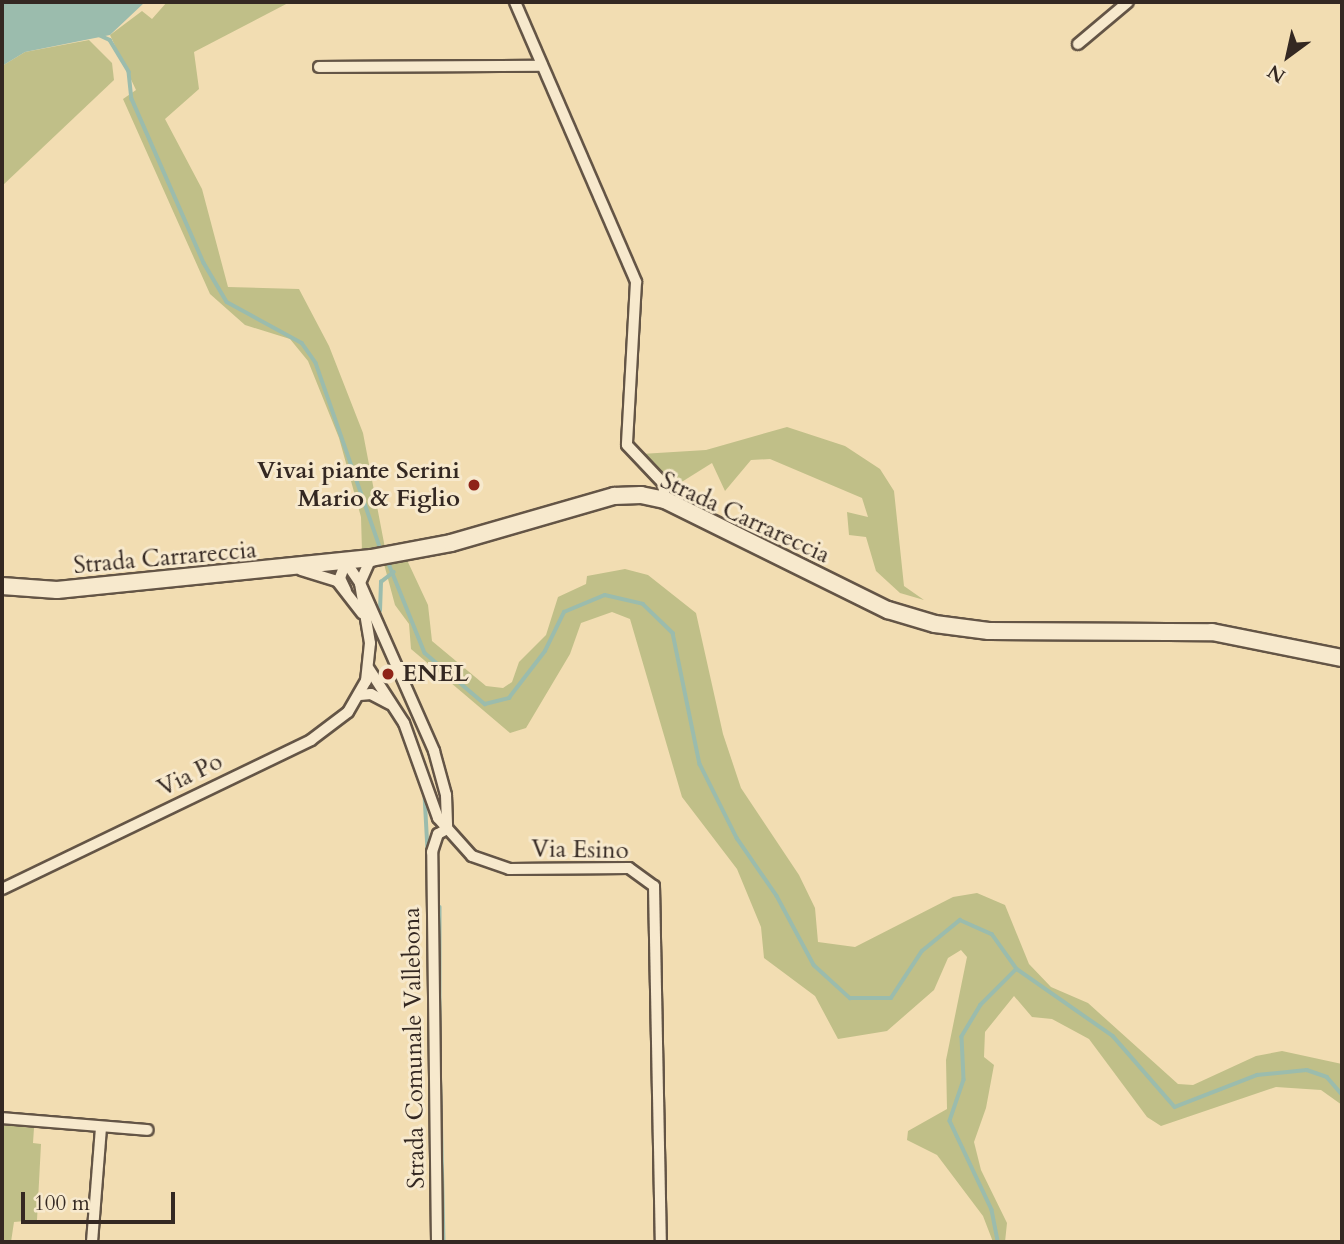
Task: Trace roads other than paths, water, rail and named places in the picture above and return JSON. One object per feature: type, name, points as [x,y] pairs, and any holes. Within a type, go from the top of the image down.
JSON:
[{"type":"main road","name":"Strada Carrareccia","points":[[2,586],[57,590],[346,562],[463,540],[614,496],[641,495],[665,500],[863,599],[935,624],[989,631],[1212,632],[1342,658]]},
{"type":"street","points":[[515,2],[636,282],[627,445],[663,483],[665,500]]},
{"type":"street","points":[[1078,44],[1128,2]]},
{"type":"street","points":[[319,67],[542,66]]},
{"type":"street","points":[[372,558],[360,583],[363,615],[370,643],[369,668],[395,708],[415,749],[435,810],[447,829]]},
{"type":"street","points":[[346,562],[360,583],[434,751],[446,795],[447,829]]},
{"type":"street","points":[[346,562],[340,578],[363,615]]},
{"type":"street","points":[[288,569],[325,575],[346,591]]},
{"type":"street","points":[[369,668],[380,660],[395,665]]},
{"type":"street","name":"Via Po","points":[[2,889],[311,740],[348,712],[360,695],[369,668]]},
{"type":"street","points":[[360,695],[377,696],[395,708]]},
{"type":"street","name":"Strada Comunale Vallebona","points":[[437,1242],[432,852],[438,834],[447,829]]},
{"type":"street","name":"Via Esino","points":[[447,829],[472,856],[494,867],[629,868],[654,886],[661,1242]]},
{"type":"street","points":[[2,1118],[148,1130]]},
{"type":"street","points":[[92,1242],[101,1128]]},
{"type":"waterway","points":[[99,35],[110,40],[129,72],[132,99],[204,263],[227,302],[302,343],[316,363],[381,550]]},
{"type":"waterway","points":[[387,559],[425,653],[485,704],[509,698],[545,651],[564,612],[605,595],[643,604],[673,633],[700,764],[737,838],[777,896],[814,965],[850,998],[891,998],[922,951],[960,920],[992,934],[1017,969],[981,1005],[962,1037],[964,1080],[950,1121],[992,1210],[998,1242]]},
{"type":"waterway","points":[[380,611],[381,582],[394,572]]},
{"type":"waterway","points":[[425,795],[428,850]]},
{"type":"waterway","points":[[440,907],[440,1042]]},
{"type":"waterway","points":[[1017,969],[1113,1036],[1175,1107],[1257,1075],[1307,1070],[1327,1077],[1342,1094]]},
{"type":"waterway","points":[[440,1053],[444,1242]]},
{"type":"place","name":"Vivai piante Serini Mario & Figlio","points":[[474,485]]},
{"type":"place","name":"ENEL","points":[[388,674]]}]
